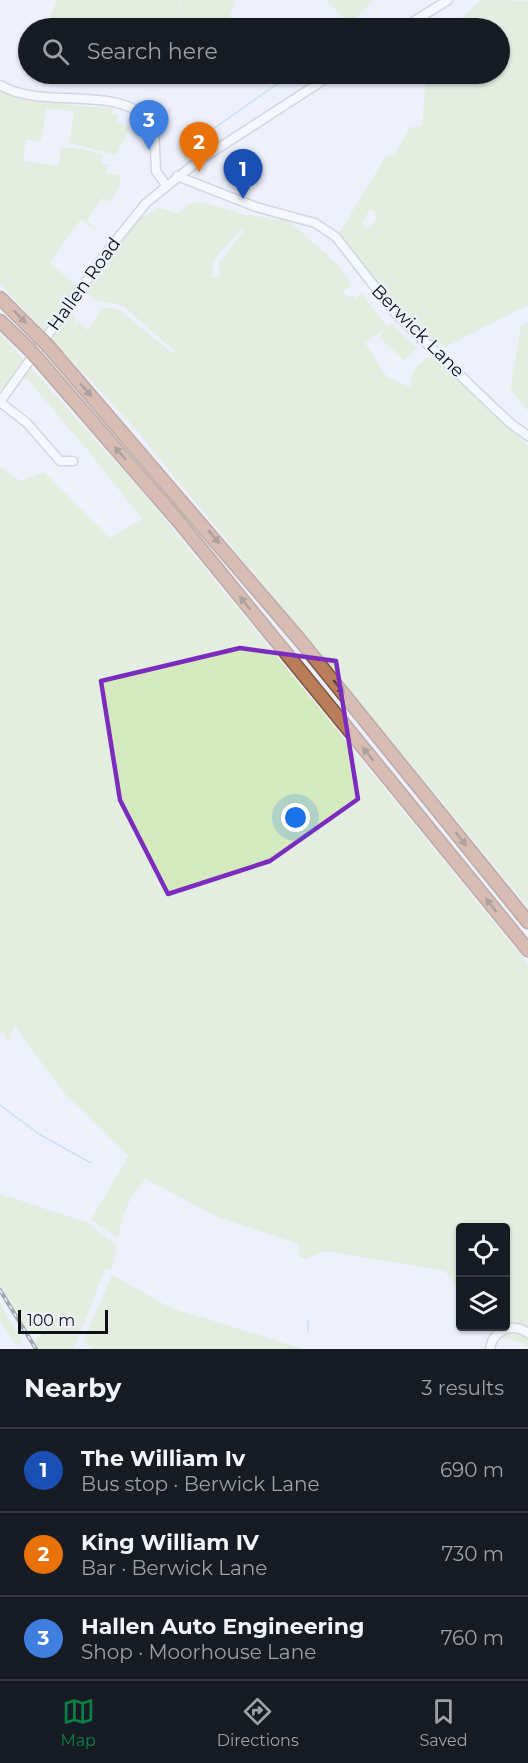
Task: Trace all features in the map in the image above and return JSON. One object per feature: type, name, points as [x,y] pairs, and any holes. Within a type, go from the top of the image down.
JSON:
[{"type":"highway","points":[[0,298],[44,341],[300,639],[528,922]]},
{"type":"highway","points":[[0,321],[38,359],[180,523],[528,950]]},
{"type":"street","points":[[419,18],[448,0]]},
{"type":"street","name":"Hallen Road","points":[[0,402],[126,226],[166,185],[318,84]]},
{"type":"street","points":[[0,86],[32,98],[102,100],[140,112],[154,126],[156,171],[166,185]]},
{"type":"street","name":"Berwick Lane","points":[[177,176],[256,207],[315,223],[336,237],[396,314],[510,423],[528,436]]},
{"type":"street","points":[[0,402],[27,423],[60,461],[73,461]]},
{"type":"street","points":[[490,1349],[493,1338],[500,1331],[515,1328],[528,1333]]},
{"type":"highlighted area","points":[[240,648],[336,661],[358,799],[270,861],[168,894],[120,800],[101,681]]},
{"type":"green space","points":[[56,0],[181,0],[177,15],[182,0],[235,0],[230,18],[50,18]]},
{"type":"green space","points":[[326,0],[373,0],[356,18],[344,18]]},
{"type":"green space","points":[[481,0],[528,1],[528,305],[445,347],[429,339],[399,314],[338,235],[386,156],[394,155],[410,128],[422,125],[425,84],[510,84],[510,18],[462,18]],"holes":[[[370,208],[377,214],[375,222],[367,228],[362,224]]]},
{"type":"green space","points":[[0,90],[31,102],[114,108],[112,114],[117,114],[117,121],[130,128],[116,155],[69,143],[74,111],[46,109],[41,141],[26,140],[23,161],[59,166],[61,147],[82,149],[103,155],[102,164],[109,164],[106,173],[121,175],[119,188],[110,202],[102,198],[87,220],[101,234],[81,219],[50,263],[77,286],[52,321],[58,328],[70,310],[75,317],[74,328],[79,321],[88,331],[102,307],[120,310],[172,353],[175,351],[123,306],[95,300],[83,291],[128,230],[137,220],[159,208],[177,213],[192,203],[206,203],[242,214],[289,221],[335,262],[350,281],[350,285],[343,292],[348,298],[352,295],[356,298],[362,293],[387,327],[391,323],[417,348],[405,361],[379,337],[386,328],[365,343],[387,377],[410,387],[413,371],[429,355],[434,356],[528,446],[528,907],[131,424],[0,284]],"holes":[[[241,229],[243,232],[219,263],[220,276],[212,278],[213,261]]]},
{"type":"green space","points":[[528,322],[528,411],[510,389],[521,326]]},
{"type":"green space","points":[[0,333],[146,496],[528,964],[528,1347],[490,1331],[510,1331],[510,1223],[456,1223],[456,1287],[445,1271],[323,1251],[306,1259],[299,1257],[299,1244],[220,1218],[145,1179],[127,1206],[118,1238],[91,1220],[128,1156],[64,1093],[14,1025],[10,1041],[7,1041],[4,1033],[0,1033],[0,467],[21,481],[44,472],[110,538],[142,519],[18,368],[0,393]]},
{"type":"green space","points":[[0,1194],[88,1223],[117,1246],[111,1271],[105,1269],[74,1349],[38,1349],[33,1341],[47,1331],[46,1329],[29,1335],[0,1288]]},
{"type":"green space","points":[[112,1275],[171,1308],[304,1349],[91,1349],[92,1347],[83,1342]]},
{"type":"green space","points":[[0,1303],[22,1340],[17,1346],[0,1320]]},
{"type":"waterway","points":[[202,137],[277,84]]},
{"type":"waterway","points":[[0,1105],[39,1134],[91,1163]]},
{"type":"waterway","points":[[308,1321],[308,1331]]},
{"type":"railway","points":[[0,1290],[36,1349]]},
{"type":"place","name":"Hallen Auto Engineering","points":[[149,150]]},
{"type":"place","name":"King William IV","points":[[199,172]]},
{"type":"place","name":"The William Iv","points":[[243,199]]}]
